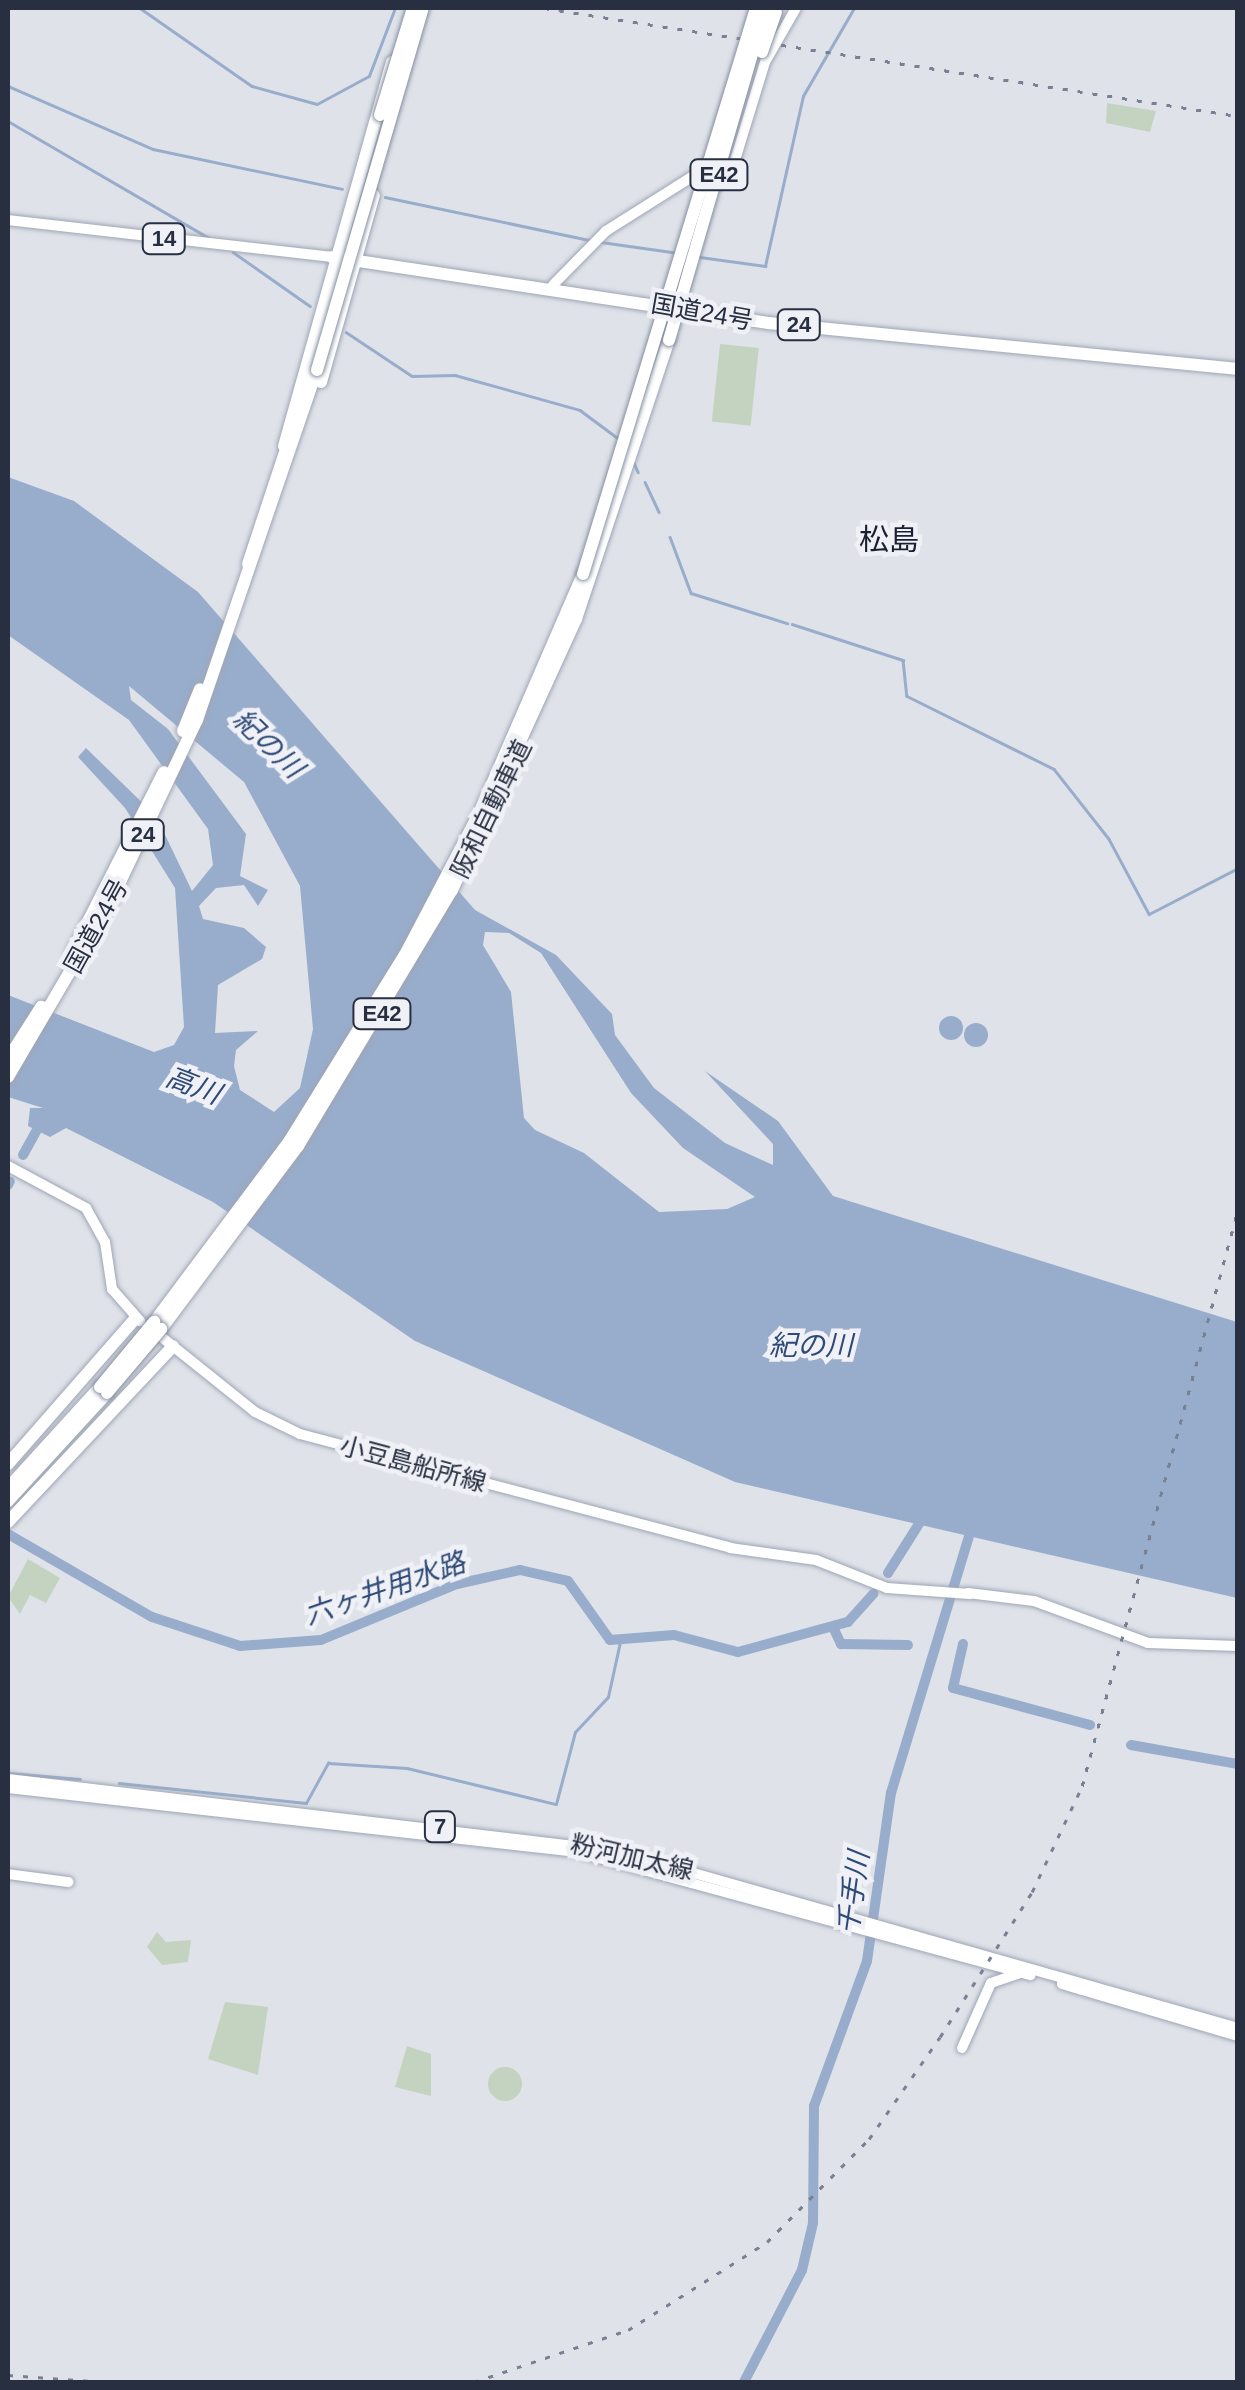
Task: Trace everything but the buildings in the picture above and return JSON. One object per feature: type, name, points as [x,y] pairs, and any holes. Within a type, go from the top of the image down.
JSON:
[{"type":"highway","name":"国道24号","points":[[8,1077],[161,799],[288,473],[410,8]]},
{"type":"highway","name":"国道24号","points":[[8,1060],[149,803],[248,577],[423,8]]},
{"type":"highway","name":"24","points":[[358,260],[423,8]]},
{"type":"highway","name":"阪和自動車道","points":[[588,574],[701,204],[753,8]]},
{"type":"highway","name":"阪和自動車道","points":[[8,1501],[177,1301],[378,1020],[538,697],[588,574],[669,340],[771,9]]},
{"type":"highway","name":"24","points":[[332,257],[358,162],[397,56]]},
{"type":"highway","name":"24","points":[[402,74],[404,91]]},
{"type":"highway","name":"国道24号","points":[[332,257],[553,285],[769,323],[1238,369]]},
{"type":"highway","points":[[314,369],[313,330],[332,257]]},
{"type":"highway","points":[[314,369],[336,330],[358,260]]},
{"type":"highway","points":[[8,1464],[136,1318]]},
{"type":"highway","points":[[8,1522],[173,1346]]},
{"type":"highway","name":"阪和自動車道","points":[[8,1488],[103,1390]]},
{"type":"main road","points":[[553,285],[601,242],[701,171],[732,170],[765,62],[796,8]]},
{"type":"main road","name":"14","points":[[8,220],[332,257]]},
{"type":"main road","name":"小豆島船所線","points":[[8,1166],[86,1208],[105,1242],[112,1289],[136,1318],[255,1412],[300,1434],[933,1593],[1034,1600],[1148,1643],[1238,1646]]},
{"type":"main road","name":"粉河加太線","points":[[8,1779],[567,1842],[1238,2028]]},
{"type":"main road","name":"粉河加太線","points":[[8,1788],[568,1850],[863,1924]]},
{"type":"main road","points":[[8,1874],[68,1882]]},
{"type":"main road","points":[[962,2048],[991,1983],[1026,1970]]},
{"type":"main road","name":"粉河加太線","points":[[1026,1970],[1238,2036]]},
{"type":"green space","points":[[1107,103],[1156,111],[1150,132],[1106,123]]},
{"type":"green space","points":[[720,344],[759,348],[751,426],[712,422]]},
{"type":"green space","points":[[28,1559],[60,1578],[46,1603],[30,1595],[20,1614],[8,1597]]},
{"type":"green space","points":[[157,1932],[166,1942],[191,1940],[188,1962],[162,1965],[147,1947]]},
{"type":"green space","points":[[225,2002],[268,2007],[258,2075],[208,2059]]},
{"type":"green space","points":[[407,2046],[431,2054],[431,2096],[395,2087]]},
{"type":"green space","points":[[505,2067],[517,2072],[522,2084],[517,2096],[505,2101],[493,2096],[488,2084],[493,2072]]},
{"type":"water","name":"紀の川","points":[[8,477],[74,501],[198,592],[475,910],[556,955],[612,1014],[615,1035],[654,1088],[725,1143],[773,1165],[773,1144],[705,1071],[778,1121],[833,1196],[1237,1322],[1237,1598],[735,1482],[415,1341],[213,1202],[66,1128],[50,1137],[28,1126],[30,1108],[43,1108],[8,1097],[8,995],[154,1052],[174,1045],[184,1027],[175,888],[125,808],[78,757],[86,748],[156,816],[192,891],[213,865],[208,829],[129,720],[8,635]],"holes":[[[129,686],[244,782],[300,886],[313,1029],[300,1088],[274,1112],[240,1090],[234,1066],[236,1050],[258,1031],[215,1033],[218,985],[262,959],[266,947],[244,928],[203,919],[199,906],[216,888],[244,885],[258,906],[268,890],[240,876],[246,834],[168,729],[131,700]],[[485,932],[509,933],[541,953],[631,1093],[683,1148],[755,1197],[727,1209],[659,1212],[584,1153],[535,1130],[524,1118],[511,992],[483,945]]]},
{"type":"water","points":[[951,1016],[960,1019],[960,1037],[951,1040],[942,1037],[939,1028],[942,1019]]},
{"type":"water","points":[[976,1023],[985,1026],[985,1044],[976,1047],[967,1044],[964,1035],[967,1026]]},
{"type":"waterway","points":[[140,8],[252,86],[317,104],[369,76],[395,8]]},
{"type":"waterway","points":[[700,257],[765,266],[803,96],[854,8]]},
{"type":"waterway","points":[[8,86],[153,149],[342,189]]},
{"type":"waterway","points":[[8,121],[209,238]]},
{"type":"waterway","points":[[385,197],[593,241]]},
{"type":"waterway","points":[[601,242],[678,253]]},
{"type":"waterway","points":[[233,252],[310,306]]},
{"type":"waterway","points":[[346,332],[412,376],[455,375],[580,410],[619,439]]},
{"type":"waterway","points":[[634,463],[638,472]]},
{"type":"waterway","points":[[645,482],[659,512]]},
{"type":"waterway","points":[[670,537],[691,593],[787,623]]},
{"type":"waterway","points":[[792,624],[903,660],[907,696],[1054,769],[1109,839],[1149,914],[1238,868]]},
{"type":"waterway","name":"高川","points":[[23,1155],[41,1123]]},
{"type":"waterway","name":"高川","points":[[8,1185],[10,1181]]},
{"type":"waterway","name":"六ヶ井用水路","points":[[888,1573],[922,1519]]},
{"type":"waterway","name":"千手川","points":[[744,2382],[802,2270],[813,2223],[814,2106],[867,1961],[891,1793],[971,1529]]},
{"type":"waterway","name":"六ヶ井用水路","points":[[8,1534],[152,1617],[240,1646],[321,1640],[457,1584],[520,1570],[568,1581],[610,1640],[674,1635],[738,1652],[848,1622],[873,1594]]},
{"type":"waterway","points":[[833,1627],[841,1644],[908,1645]]},
{"type":"waterway","points":[[119,1783],[306,1803],[328,1763],[407,1768],[556,1804],[575,1732],[608,1697],[620,1642]]},
{"type":"waterway","points":[[963,1644],[953,1688],[1090,1725]]},
{"type":"waterway","points":[[1131,1745],[1238,1764]]},
{"type":"waterway","points":[[8,1773],[80,1779]]},
{"type":"railway","points":[[544,8],[1238,116]]},
{"type":"railway","points":[[474,2382],[628,2330],[767,2242],[869,2139],[940,2037],[1032,1892],[1082,1786],[1238,1209]]},
{"type":"railway","points":[[8,2375],[105,2382]]},
{"type":"district","name":"松島","points":[[889,540]]}]
